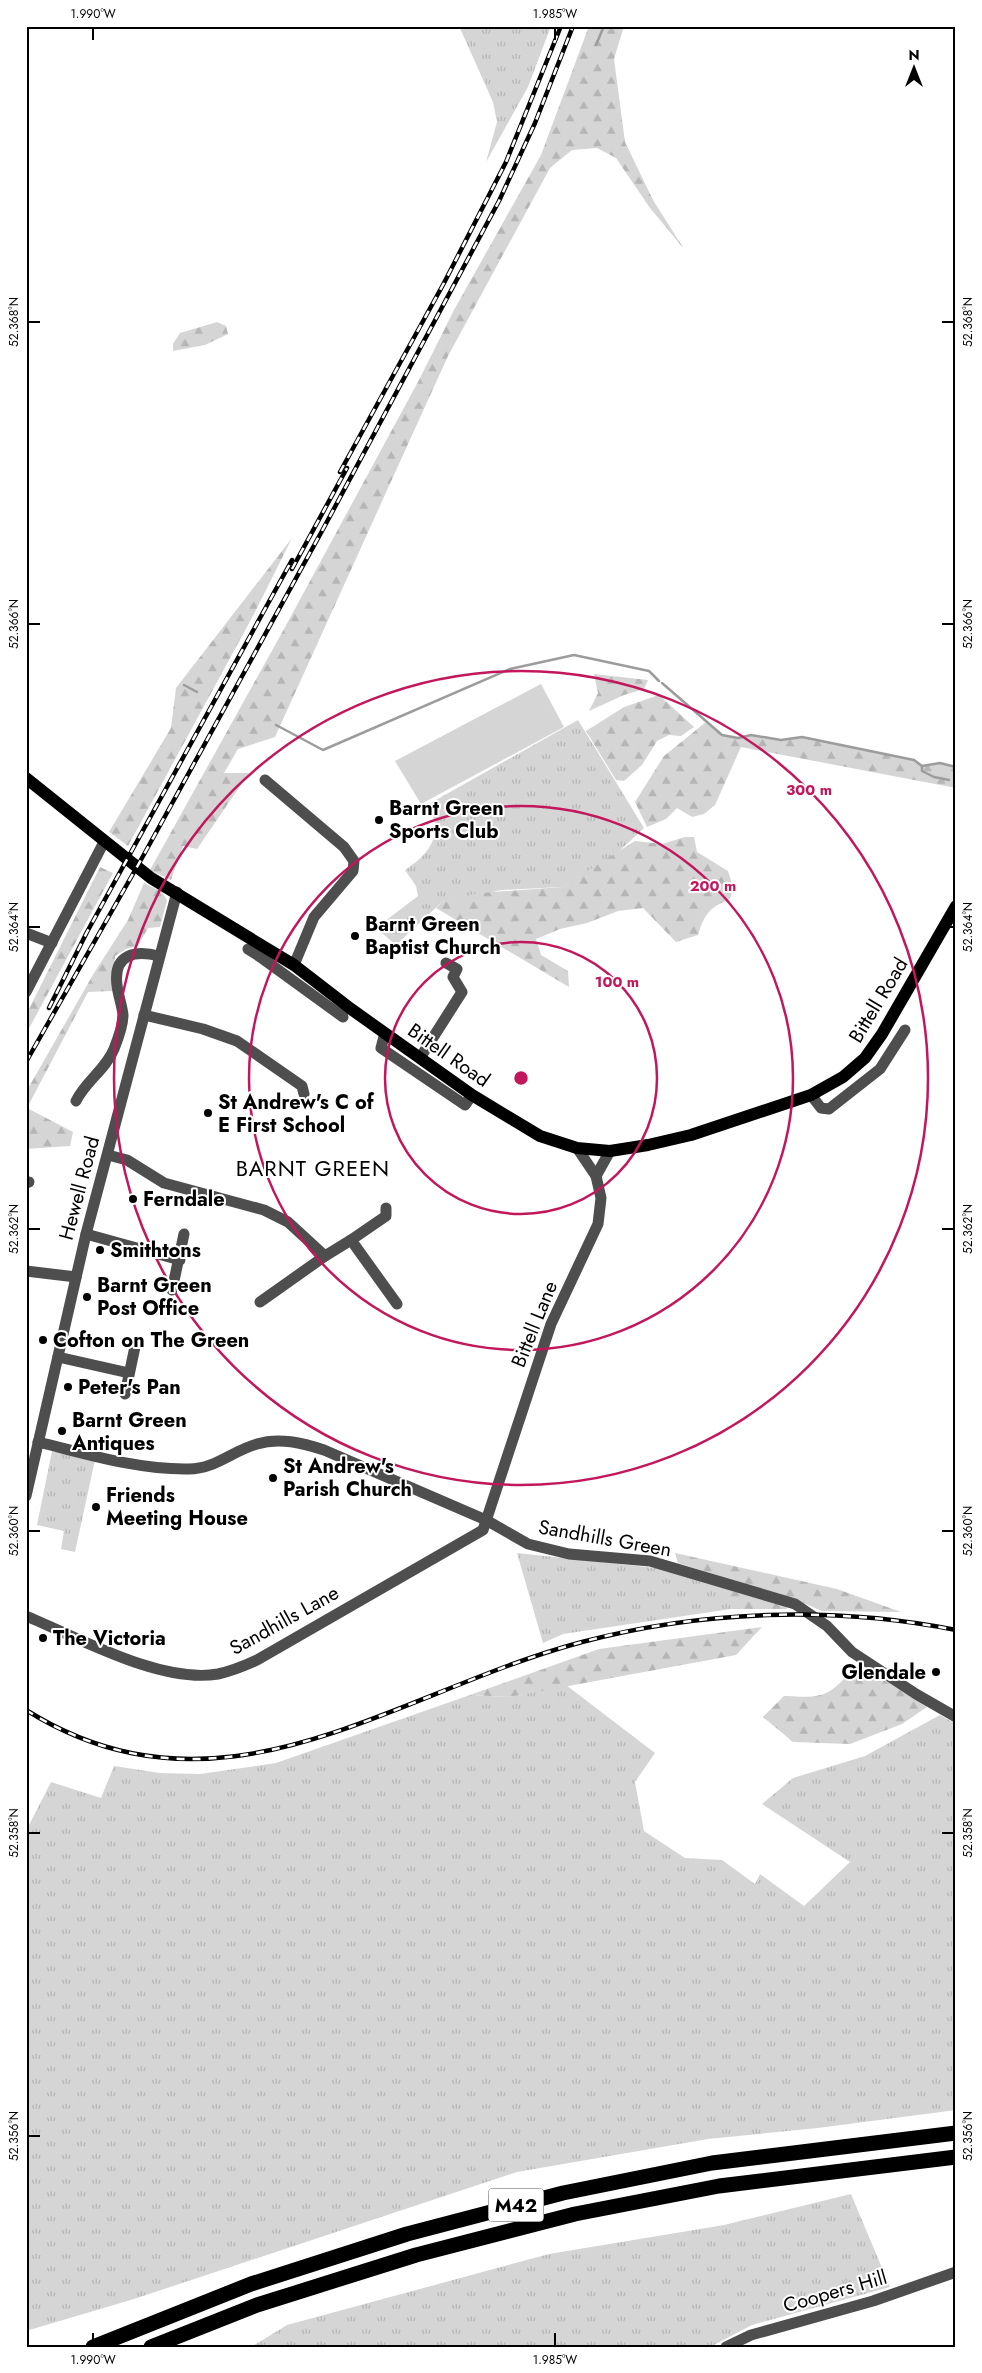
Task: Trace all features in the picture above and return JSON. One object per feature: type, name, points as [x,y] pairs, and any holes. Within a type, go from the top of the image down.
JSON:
[{"type":"highway","name":"M42","points":[[93,2347],[260,2281],[406,2234],[563,2193],[712,2163],[956,2133]]},
{"type":"highway","name":"M42","points":[[151,2347],[257,2305],[416,2255],[575,2214],[719,2186],[956,2157]]},
{"type":"main road","name":"Bittell Road","points":[[26,778],[151,878],[177,892],[262,951],[294,965],[326,996],[385,1034],[472,1095],[540,1136],[577,1148],[610,1151],[691,1135],[810,1095],[850,1073],[865,1058],[882,1034],[956,906]]},
{"type":"street","points":[[265,780],[344,847],[354,860],[354,870],[314,917],[294,965]]},
{"type":"street","points":[[26,992],[104,842]]},
{"type":"street","name":"Hewell Road","points":[[26,1496],[86,1234],[177,892]]},
{"type":"street","points":[[26,933],[52,943]]},
{"type":"street","points":[[248,949],[262,951],[326,996],[344,1016]]},
{"type":"street","points":[[69,1087],[79,1096],[111,1056],[123,1019],[116,982],[120,965],[126,958],[138,952],[160,956]]},
{"type":"street","points":[[420,1058],[462,992],[453,977],[457,969],[446,962]]},
{"type":"street","points":[[144,1016],[203,1029],[237,1041],[302,1086],[304,1094]]},
{"type":"street","points":[[810,1095],[821,1108],[829,1109],[880,1069],[905,1030]]},
{"type":"street","points":[[385,1034],[380,1048],[464,1105],[472,1095]]},
{"type":"street","name":"Bittell Lane","points":[[486,1520],[551,1324],[595,1233],[601,1198],[596,1176],[577,1148]]},
{"type":"street","points":[[596,1176],[610,1151]]},
{"type":"street","points":[[108,1155],[127,1160],[164,1183],[264,1210],[288,1222],[325,1256]]},
{"type":"street","points":[[260,1302],[386,1216],[386,1208]]},
{"type":"street","points":[[86,1234],[180,1260]]},
{"type":"street","points":[[172,1290],[180,1260],[184,1234]]},
{"type":"street","points":[[351,1240],[397,1304]]},
{"type":"street","points":[[26,1271],[76,1277]]},
{"type":"street","points":[[125,1394],[136,1342]]},
{"type":"street","points":[[58,1357],[129,1373]]},
{"type":"street","name":"Sandhills Green","points":[[38,1442],[148,1467],[190,1469],[207,1467],[256,1444],[274,1441],[301,1443],[324,1450],[486,1520],[528,1544],[545,1550],[650,1561],[784,1600],[807,1611],[819,1620],[852,1652],[916,1694],[956,1717]]},
{"type":"street","name":"Sandhills Lane","points":[[26,1616],[137,1662],[164,1671],[196,1675],[217,1674],[237,1669],[257,1660],[483,1530],[486,1520]]},
{"type":"street","name":"Coopers Hill","points":[[726,2347],[751,2335],[873,2301],[956,2272]]},
{"type":"green space","points":[[459,26],[551,26],[528,87],[486,162],[497,122],[493,102]]},
{"type":"green space","points":[[589,26],[624,26],[614,59],[625,142],[653,200],[684,249],[650,208],[616,158],[597,148],[572,150],[550,168],[448,356],[275,737],[238,749],[224,773],[249,773],[197,849],[183,846],[171,880],[150,870],[284,629],[419,380],[454,310],[541,155]]},
{"type":"green space","points":[[217,322],[226,326],[228,334],[205,345],[173,351],[173,344],[180,333]]},
{"type":"green space","points":[[292,538],[254,614],[128,846],[109,832],[171,728],[176,688]]},
{"type":"green space","points":[[594,674],[648,680],[644,689],[624,695],[589,711],[598,693]]},
{"type":"green space","points":[[541,684],[564,727],[421,804],[395,761]]},
{"type":"green space","points":[[659,695],[694,727],[681,736],[669,735],[657,741],[642,765],[624,781],[616,780],[586,731],[624,707]]},
{"type":"green space","points":[[578,720],[644,828],[612,858],[562,887],[502,890],[442,902],[396,945],[376,928],[418,896],[416,886],[405,870],[428,850],[435,834],[435,825],[427,805]]},
{"type":"green space","points":[[706,722],[722,735],[738,738],[751,735],[781,740],[802,737],[914,760],[922,766],[940,763],[956,767],[956,788],[741,747],[715,805],[704,814],[692,817],[677,808],[666,819],[647,827],[635,802],[664,756]]},
{"type":"green space","points":[[685,837],[694,837],[697,852],[728,871],[733,887],[730,899],[717,905],[709,912],[703,921],[698,935],[676,942],[643,908],[618,911],[587,923],[560,929],[536,939],[541,955],[568,971],[569,987],[436,908],[442,902],[479,893],[562,887],[635,841],[662,844]]},
{"type":"green space","points":[[100,867],[113,873],[26,1034],[26,1015]]},
{"type":"green space","points":[[144,883],[162,892],[167,900],[160,927],[148,928],[138,946],[126,949],[115,956],[113,991],[88,992],[27,1108],[73,1132],[70,1146],[26,1149],[26,1092],[94,973],[128,920]]},
{"type":"green space","points":[[52,1451],[95,1460],[75,1552],[61,1549],[64,1531],[37,1525]]},
{"type":"green space","points":[[517,1553],[656,1568],[719,1585],[731,1596],[731,1609],[563,1634],[543,1643]]},
{"type":"green space","points":[[675,1553],[837,1589],[901,1612],[822,1611],[801,1602],[678,1563]]},
{"type":"green space","points":[[719,1585],[787,1605],[787,1609],[731,1609],[730,1597],[720,1592]]},
{"type":"green space","points":[[762,1627],[736,1655],[509,1697],[470,1695],[599,1649]]},
{"type":"green space","points":[[858,1664],[927,1707],[902,1724],[850,1744],[793,1742],[763,1717],[784,1696],[810,1697],[827,1693]]},
{"type":"green space","points":[[566,1685],[655,1753],[635,1782],[644,1831],[685,1858],[722,1860],[755,1884],[760,1874],[804,1906],[850,1862],[762,1804],[793,1778],[865,1756],[940,1715],[956,1724],[956,2110],[818,2128],[708,2139],[517,2172],[134,2299],[26,2331],[26,1831],[51,1782],[101,1798],[114,1766],[160,1773],[200,1774],[276,1763],[470,1695],[509,1697]]},
{"type":"green space","points":[[851,2194],[890,2287],[752,2325],[710,2347],[251,2347],[287,2325],[549,2254],[724,2225]]},
{"type":"waterway","points":[[596,45],[604,26]]},
{"type":"waterway","points":[[276,725],[323,750],[510,669],[574,655],[649,671],[659,681]]},
{"type":"waterway","points":[[662,683],[722,735],[738,738],[751,735],[781,740],[802,737],[914,760],[922,766],[940,763],[956,767]]},
{"type":"waterway","points":[[184,685],[197,692]]},
{"type":"waterway","points":[[922,766],[922,771],[934,777],[949,780]]},
{"type":"railway","points":[[340,472],[444,283],[506,162],[561,26]]},
{"type":"railway","points":[[26,1062],[142,858],[322,531],[499,201],[535,123],[573,26]]},
{"type":"railway","points":[[292,569],[347,468]]},
{"type":"railway","points":[[49,1008],[87,932],[292,560]]},
{"type":"railway","points":[[26,1710],[99,1744],[169,1758],[239,1756],[307,1741],[375,1718],[512,1664],[582,1642],[628,1631],[674,1623],[768,1615],[863,1617],[910,1622],[956,1630]]},
{"type":"place","name":"Barnt Green Sports Club","points":[[379,820]]},
{"type":"place","name":"Barnt Green Baptist Church","points":[[355,936]]},
{"type":"place","name":"St Andrew's C of E First School","points":[[208,1113]]},
{"type":"place","name":"Ferndale","points":[[133,1199]]},
{"type":"place","name":"Smithtons","points":[[100,1250]]},
{"type":"place","name":"Barnt Green Post Office","points":[[87,1297]]},
{"type":"place","name":"Cofton on The Green","points":[[43,1340]]},
{"type":"place","name":"Peter's Pan","points":[[68,1387]]},
{"type":"place","name":"Barnt Green Antiques","points":[[62,1431]]},
{"type":"place","name":"St Andrew's Parish Church","points":[[273,1478]]},
{"type":"place","name":"Friends Meeting House","points":[[96,1507]]},
{"type":"place","name":"The Victoria","points":[[43,1638]]},
{"type":"place","name":"Glendale","points":[[936,1672]]},
{"type":"district","name":"BARNT GREEN","points":[[313,1168]]}]
